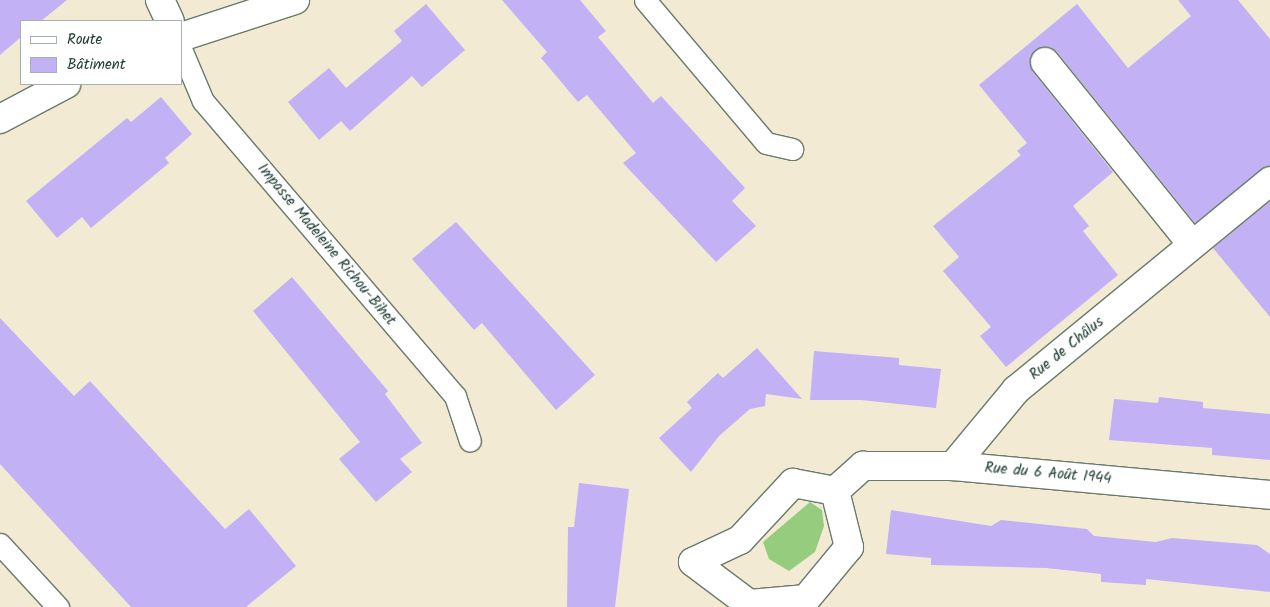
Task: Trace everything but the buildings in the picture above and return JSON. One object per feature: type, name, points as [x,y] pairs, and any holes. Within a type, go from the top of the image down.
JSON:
[{"type":"street","points":[[160,0],[170,20]]},
{"type":"street","points":[[182,37],[295,0]]},
{"type":"street","points":[[1045,62],[1192,244]]},
{"type":"street","points":[[0,119],[64,85]]},
{"type":"street","name":"Rue de Châlus","points":[[953,466],[1016,390],[1270,181]]},
{"type":"street","name":"Rue du 6 Août 1944","points":[[835,491],[863,466],[953,466],[1270,495]]},
{"type":"street","points":[[793,483],[835,491],[849,547],[806,599],[749,604],[693,562],[740,540],[793,483]]},
{"type":"lane","points":[[645,0],[766,143],[792,149]]},
{"type":"lane","name":"Impasse Madeleine Richou-Bihet","points":[[182,51],[203,101],[455,396],[470,441]]},
{"type":"lane","points":[[0,544],[58,607]]},
{"type":"green space","points":[[810,502],[822,510],[824,526],[815,552],[789,571],[769,559],[763,542]]}]
